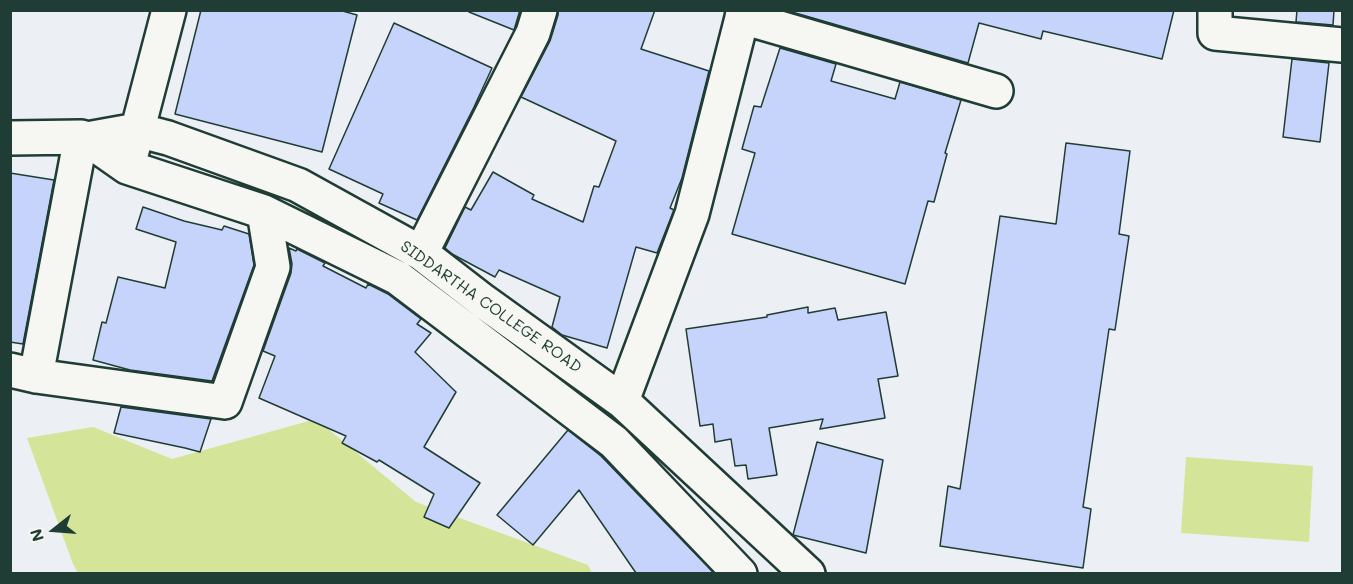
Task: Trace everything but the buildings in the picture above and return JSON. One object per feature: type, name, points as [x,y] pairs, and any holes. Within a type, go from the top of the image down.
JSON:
[{"type":"street","points":[[128,168],[169,10]]},
{"type":"street","points":[[421,253],[533,33],[540,10]]},
{"type":"street","points":[[1215,10],[1215,33],[1342,45]]},
{"type":"street","points":[[622,401],[692,214],[743,14],[996,91]]},
{"type":"street","name":"SIDDARTHA COLLEGE ROAD","points":[[10,138],[84,138],[137,130],[168,138],[298,185],[421,253],[483,301],[622,401],[808,573]]},
{"type":"street","points":[[84,138],[23,373],[225,402],[273,267],[264,212]]},
{"type":"street","name":"SIDDARTHA COLLEGE ROAD","points":[[84,138],[128,168],[264,212],[399,278],[614,442],[740,573]]},
{"type":"green space","points":[[316,419],[416,502],[588,565],[592,573],[78,573],[27,438],[93,427],[172,459]]},
{"type":"green space","points":[[1186,457],[1313,466],[1309,542],[1181,533]]}]
